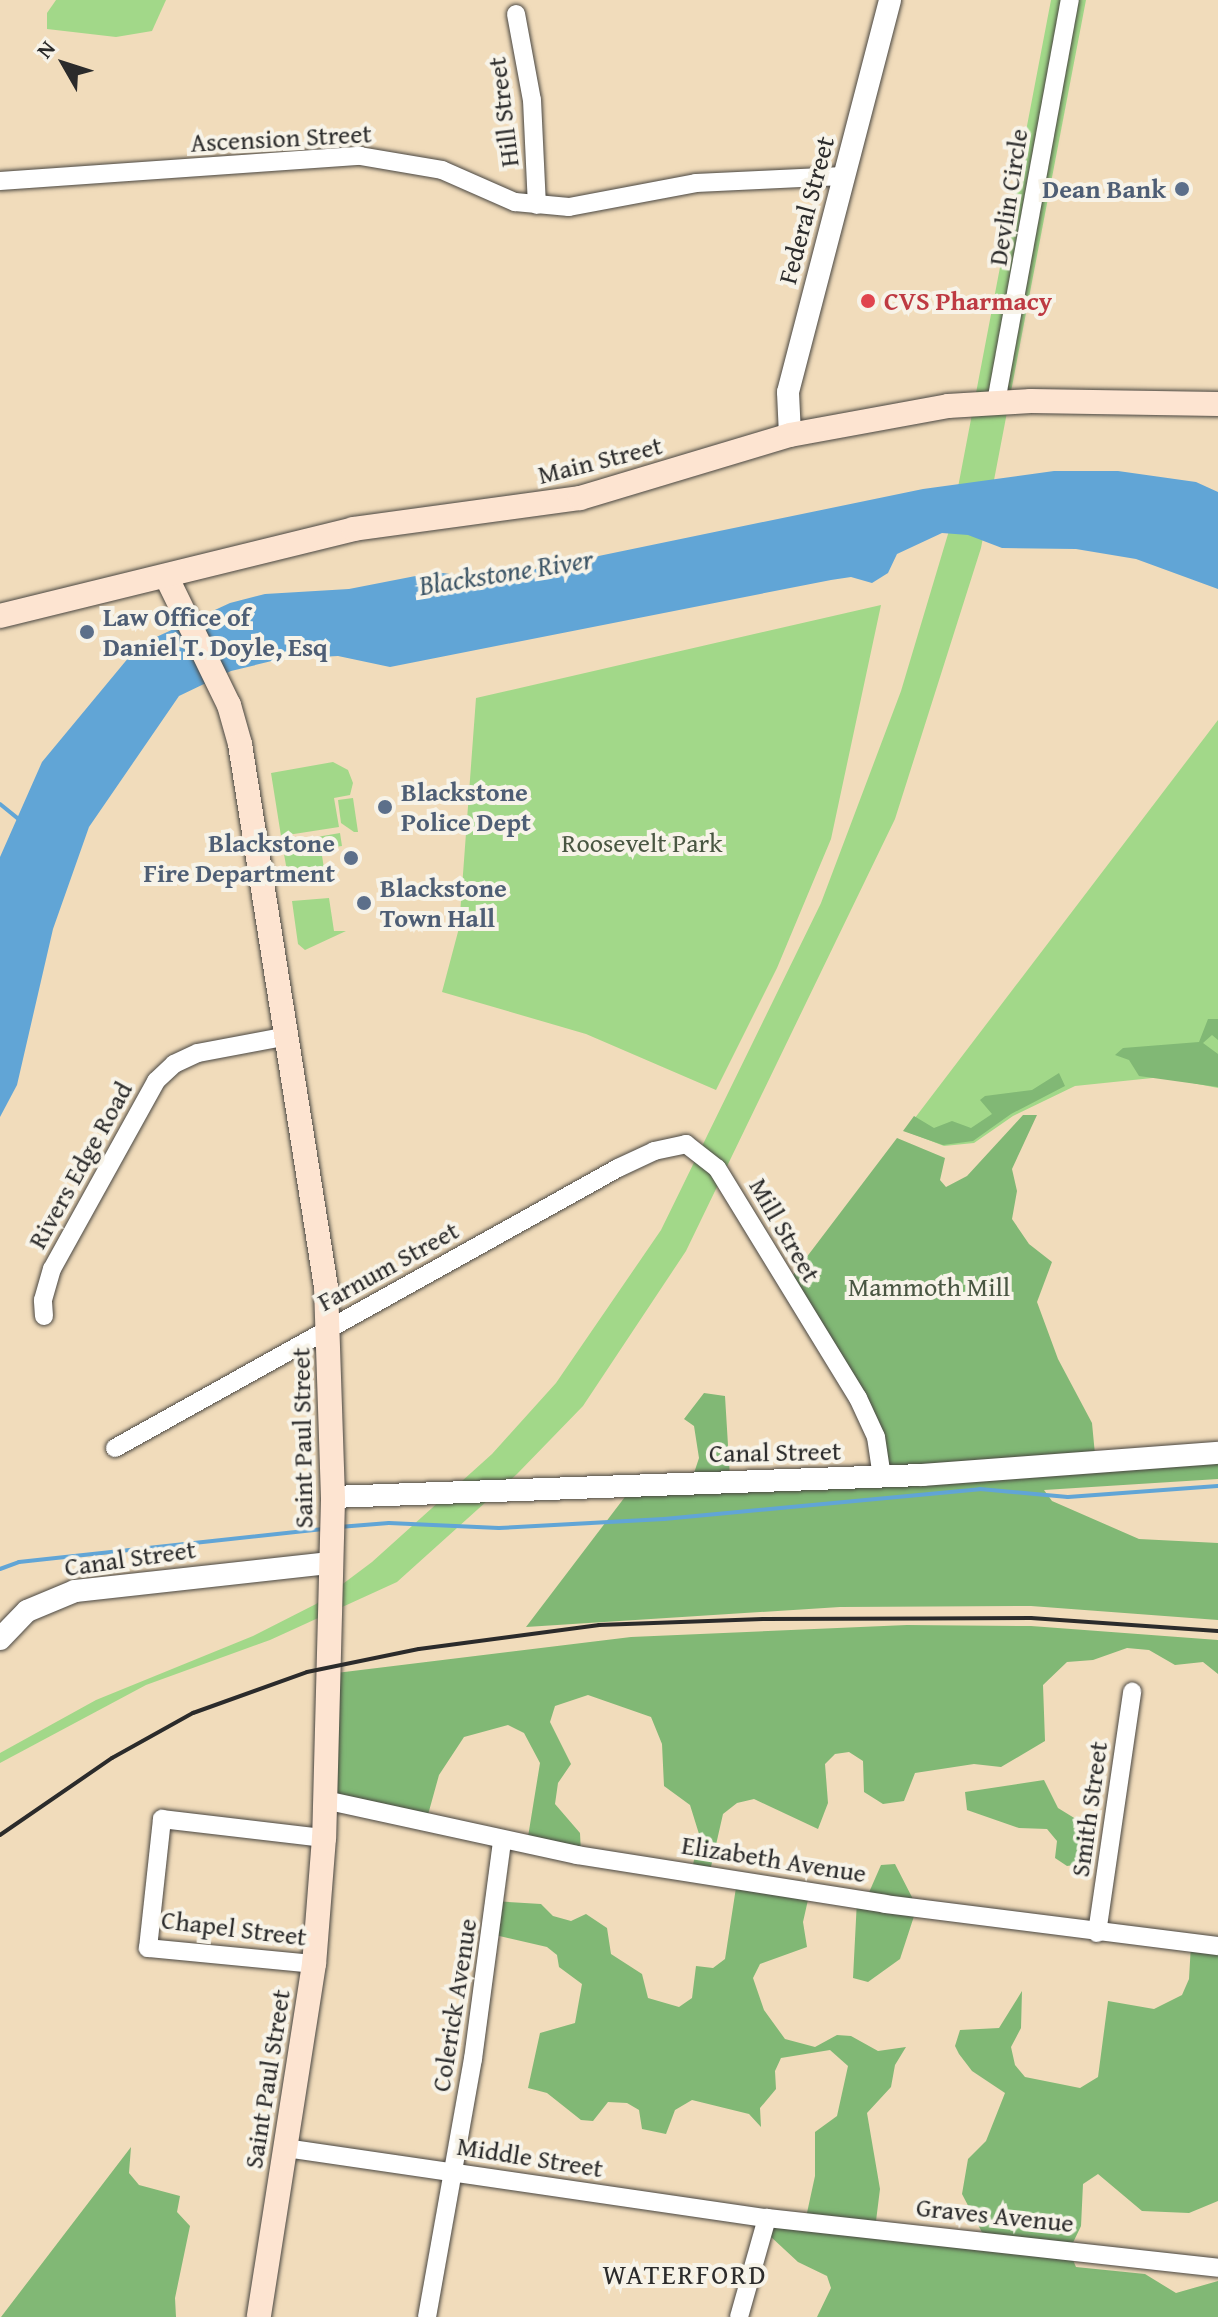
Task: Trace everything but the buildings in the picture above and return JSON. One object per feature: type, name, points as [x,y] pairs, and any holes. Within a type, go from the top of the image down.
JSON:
[{"type":"main road","name":"Main Street","points":[[0,616],[353,529],[569,500],[790,435],[996,402],[1218,404]]},
{"type":"main road","name":"Saint Paul Street","points":[[166,576],[229,705],[250,804],[283,1037],[311,1170],[328,1330],[333,1497],[324,1838],[314,1964],[259,2317]]},
{"type":"street","name":"Federal Street","points":[[790,435],[788,392],[890,0]]},
{"type":"street","name":"Devlin Circle","points":[[996,402],[1070,0]]},
{"type":"street","name":"Hill Street","points":[[516,14],[532,100],[537,205]]},
{"type":"street","name":"Ascension Street","points":[[0,181],[360,156],[442,170],[515,202],[569,207],[696,183],[843,176]]},
{"type":"street","name":"Rivers Edge Road","points":[[44,1316],[43,1300],[52,1269],[156,1081],[174,1064],[198,1053],[283,1037]]},
{"type":"street","name":"Farnum Street","points":[[115,1448],[618,1168],[654,1151],[692,1146]]},
{"type":"street","name":"Mill Street","points":[[692,1146],[731,1188],[858,1398],[876,1437],[882,1477]]},
{"type":"street","name":"Canal Street","points":[[333,1497],[882,1477],[1218,1453]]},
{"type":"street","name":"Canal Street","points":[[0,1639],[27,1611],[75,1591],[330,1563]]},
{"type":"street","name":"Smith Street","points":[[1097,1933],[1132,1692]]},
{"type":"street","name":"Elizabeth Avenue","points":[[325,1800],[502,1842],[1097,1933],[1218,1946]]},
{"type":"street","name":"Chapel Street","points":[[314,1964],[148,1948],[162,1819],[324,1838]]},
{"type":"street","name":"Colerick Avenue","points":[[427,2317],[502,1842]]},
{"type":"street","name":"Middle Street","points":[[285,2148],[767,2218]]},
{"type":"street","name":"Graves Avenue","points":[[767,2218],[1218,2268]]},
{"type":"street","points":[[739,2317],[767,2218]]},
{"type":"green space","points":[[56,0],[166,0],[152,31],[116,37],[47,29],[47,13]]},
{"type":"green space","points":[[1051,0],[1086,0],[981,548],[895,819],[686,1251],[583,1406],[517,1474],[397,1582],[270,1640],[146,1685],[0,1763],[0,1753],[96,1700],[253,1636],[316,1604],[372,1562],[492,1454],[556,1383],[661,1230],[821,903],[901,691],[951,524]]},
{"type":"green space","name":"Roosevelt Park","points":[[881,605],[831,839],[777,968],[716,1090],[586,1034],[442,992],[459,928],[476,698]]},
{"type":"green space","points":[[1218,720],[1218,1088],[1162,1077],[1075,1086],[1013,1116],[974,1143],[944,1146],[905,1131]]},
{"type":"green space","points":[[333,762],[348,770],[353,783],[350,795],[334,798],[339,827],[281,836],[271,773]]},
{"type":"green space","points":[[353,798],[358,832],[341,823],[338,800]]},
{"type":"green space","points":[[340,833],[342,846],[321,849],[325,875],[289,882],[282,843]]},
{"type":"green space","points":[[329,898],[334,931],[346,931],[305,950],[298,944],[292,901]]},
{"type":"green space","points":[[1208,1019],[1218,1019],[1218,1040],[1212,1035],[1203,1043],[1218,1054],[1218,1087],[1139,1076],[1129,1060],[1115,1055],[1123,1048],[1199,1042]]},
{"type":"green space","points":[[1059,1073],[1065,1086],[1011,1114],[973,1141],[943,1145],[903,1131],[914,1116],[934,1128],[952,1121],[971,1128],[992,1114],[980,1100],[985,1096],[1032,1090]]},
{"type":"green space","name":"Mammoth Mill","points":[[1023,1115],[1037,1115],[1012,1169],[1017,1191],[1012,1219],[1029,1244],[1052,1262],[1037,1302],[1058,1359],[1092,1423],[1096,1465],[1218,1457],[1218,1479],[1044,1490],[1052,1501],[1139,1539],[1218,1543],[1218,1620],[1031,1606],[840,1607],[526,1627],[634,1485],[691,1482],[699,1458],[694,1426],[684,1419],[704,1393],[725,1396],[730,1478],[877,1476],[880,1451],[787,1283],[897,1138],[945,1158],[940,1180],[946,1187],[967,1176]]},
{"type":"green space","points":[[907,1625],[1031,1626],[1218,1640],[1218,1674],[1203,1662],[1175,1665],[1149,1650],[1127,1648],[1093,1660],[1067,1662],[1043,1685],[1045,1741],[1001,1767],[974,1764],[915,1773],[904,1801],[883,1804],[864,1792],[863,1761],[849,1752],[835,1754],[825,1764],[828,1803],[818,1829],[754,1799],[737,1803],[723,1814],[710,1871],[692,1870],[699,1834],[690,1805],[664,1786],[662,1744],[651,1717],[588,1695],[555,1706],[550,1722],[571,1764],[558,1783],[555,1804],[580,1833],[581,1853],[527,1843],[540,1763],[524,1733],[508,1725],[464,1737],[439,1775],[426,1822],[333,1806],[328,1674],[631,1637]]},
{"type":"green space","points":[[1044,1780],[1058,1808],[1084,1824],[1087,1863],[1067,1866],[1055,1858],[1057,1841],[1047,1829],[1019,1828],[967,1810],[965,1792]]},
{"type":"green space","points":[[895,1864],[917,1907],[900,1959],[868,1982],[853,1978],[857,1900],[867,1897],[881,1865]]},
{"type":"green space","points":[[737,1881],[810,1891],[803,1922],[807,1947],[760,1964],[753,1978],[764,2010],[785,2039],[815,2047],[837,2035],[851,2036],[878,2051],[906,2047],[895,2065],[891,2087],[867,2113],[880,2189],[875,2229],[987,2242],[962,2194],[968,2159],[986,2141],[1005,2093],[972,2071],[959,2054],[955,2046],[960,2030],[999,2028],[1022,1991],[1021,2028],[1011,2047],[1015,2065],[1025,2077],[1080,2088],[1098,2077],[1108,2001],[1154,2009],[1182,1995],[1189,1979],[1191,1944],[1218,1945],[1218,2201],[1189,2213],[1142,2211],[1098,2174],[1083,2184],[1081,2226],[1069,2251],[1076,2267],[1145,2274],[1176,2293],[1218,2281],[1218,2317],[817,2317],[831,2288],[827,2276],[798,2262],[770,2236],[776,2220],[805,2222],[815,2176],[815,2132],[837,2116],[848,2066],[830,2050],[781,2058],[775,2071],[776,2089],[760,2108],[761,2127],[749,2114],[692,2100],[675,2110],[666,2134],[642,2129],[639,2110],[627,2103],[608,2102],[593,2121],[581,2120],[547,2093],[528,2088],[540,2033],[575,2023],[582,1984],[559,1967],[557,1955],[547,1947],[491,1934],[494,1901],[541,1904],[553,1916],[571,1921],[586,1914],[607,1928],[611,1954],[642,1974],[648,1998],[679,2007],[692,1998],[696,1966],[713,1968],[725,1959]]},
{"type":"green space","points":[[131,2147],[129,2173],[139,2185],[180,2196],[177,2212],[190,2226],[175,2298],[176,2317],[1,2317]]},
{"type":"water","points":[[1054,471],[1118,471],[1196,482],[1218,492],[1218,589],[1136,559],[1076,549],[1002,548],[968,535],[942,533],[897,554],[888,573],[872,583],[851,577],[831,580],[390,667],[338,656],[280,659],[231,671],[179,696],[89,827],[53,929],[17,1085],[0,1117],[0,857],[42,762],[139,645],[230,603],[265,594],[349,589],[436,572],[483,579],[923,489]]},
{"type":"waterway","points":[[0,804],[20,820]]},
{"type":"waterway","points":[[339,1527],[389,1523],[499,1528],[664,1519],[980,1489],[1068,1497],[1218,1486]]},
{"type":"waterway","points":[[0,1569],[19,1562],[323,1529]]},
{"type":"railway","points":[[0,1835],[112,1758],[193,1713],[307,1672],[419,1649],[599,1625],[763,1619],[1031,1618],[1218,1631]]},
{"type":"place","name":"Dean Bank","points":[[1182,189]]},
{"type":"place","name":"CVS Pharmacy","points":[[868,301]]},
{"type":"place","name":"Law Office of Daniel T. Doyle, Esq","points":[[87,632]]},
{"type":"place","name":"Blackstone Police Dept","points":[[385,807]]},
{"type":"place","name":"Blackstone Fire Department","points":[[351,858]]},
{"type":"place","name":"Blackstone Town Hall","points":[[364,903]]},
{"type":"district","name":"WATERFORD","points":[[685,2274]]},
{"type":"water label","name":"Blackstone River","points":[[506,572]]}]
